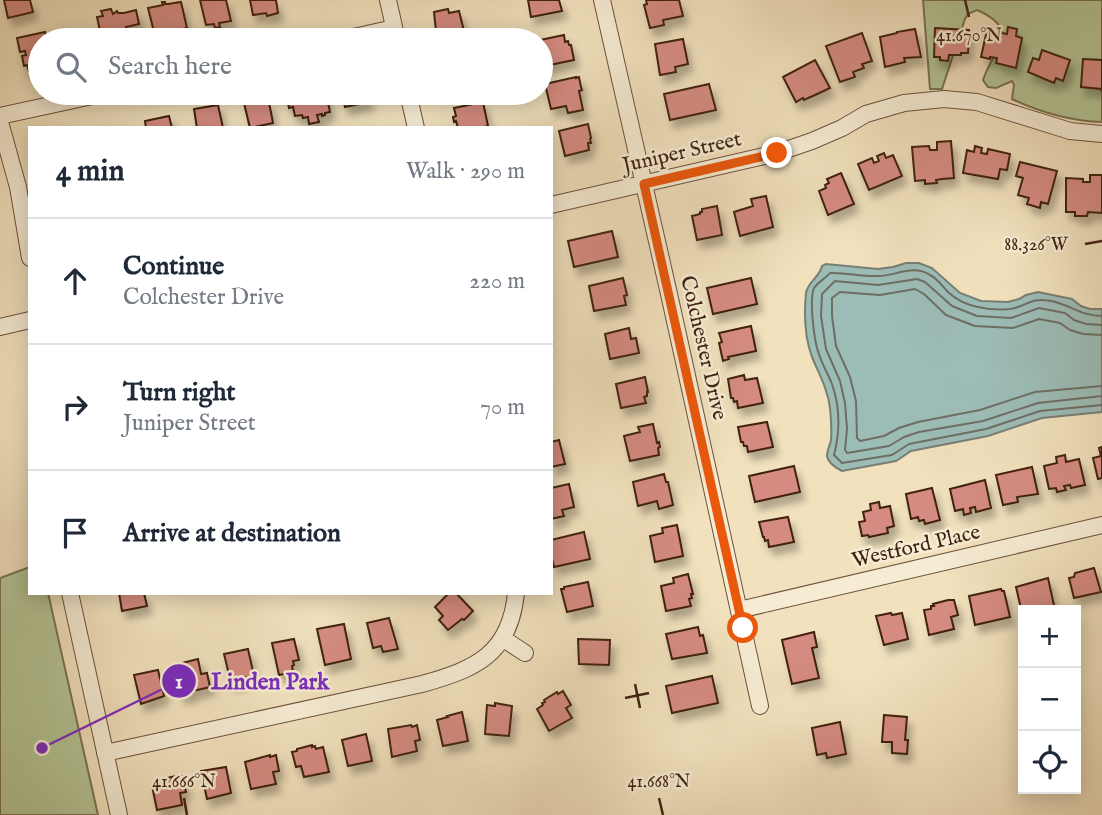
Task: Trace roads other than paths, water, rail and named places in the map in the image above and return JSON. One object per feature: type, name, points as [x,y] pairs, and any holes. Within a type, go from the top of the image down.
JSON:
[{"type":"street","points":[[388,0],[394,28]]},
{"type":"street","name":"Colchester Drive","points":[[602,0],[760,706]]},
{"type":"street","name":"Juniper Street","points":[[553,205],[777,153],[842,128],[866,114],[904,103],[944,99],[977,102],[1070,131],[1102,134]]},
{"type":"street","points":[[0,116],[51,105]]},
{"type":"street","points":[[411,105],[416,126]]},
{"type":"street","points":[[0,122],[18,187],[28,246]]},
{"type":"street","points":[[0,327],[28,320]]},
{"type":"street","name":"Westford Place","points":[[739,610],[1102,525]]},
{"type":"street","points":[[70,595],[119,815]]},
{"type":"street","points":[[105,752],[456,675],[479,662],[502,638],[511,621],[516,595]]},
{"type":"street","points":[[502,638],[526,653]]},
{"type":"water","points":[[919,263],[932,268],[960,293],[981,301],[1008,302],[1038,292],[1072,299],[1090,309],[1102,309],[1102,412],[1042,418],[988,436],[911,451],[896,461],[842,471],[835,467],[827,456],[831,436],[829,401],[806,334],[807,289],[826,264],[878,269]]},
{"type":"place","name":"Linden Park","points":[[42,748]]}]
